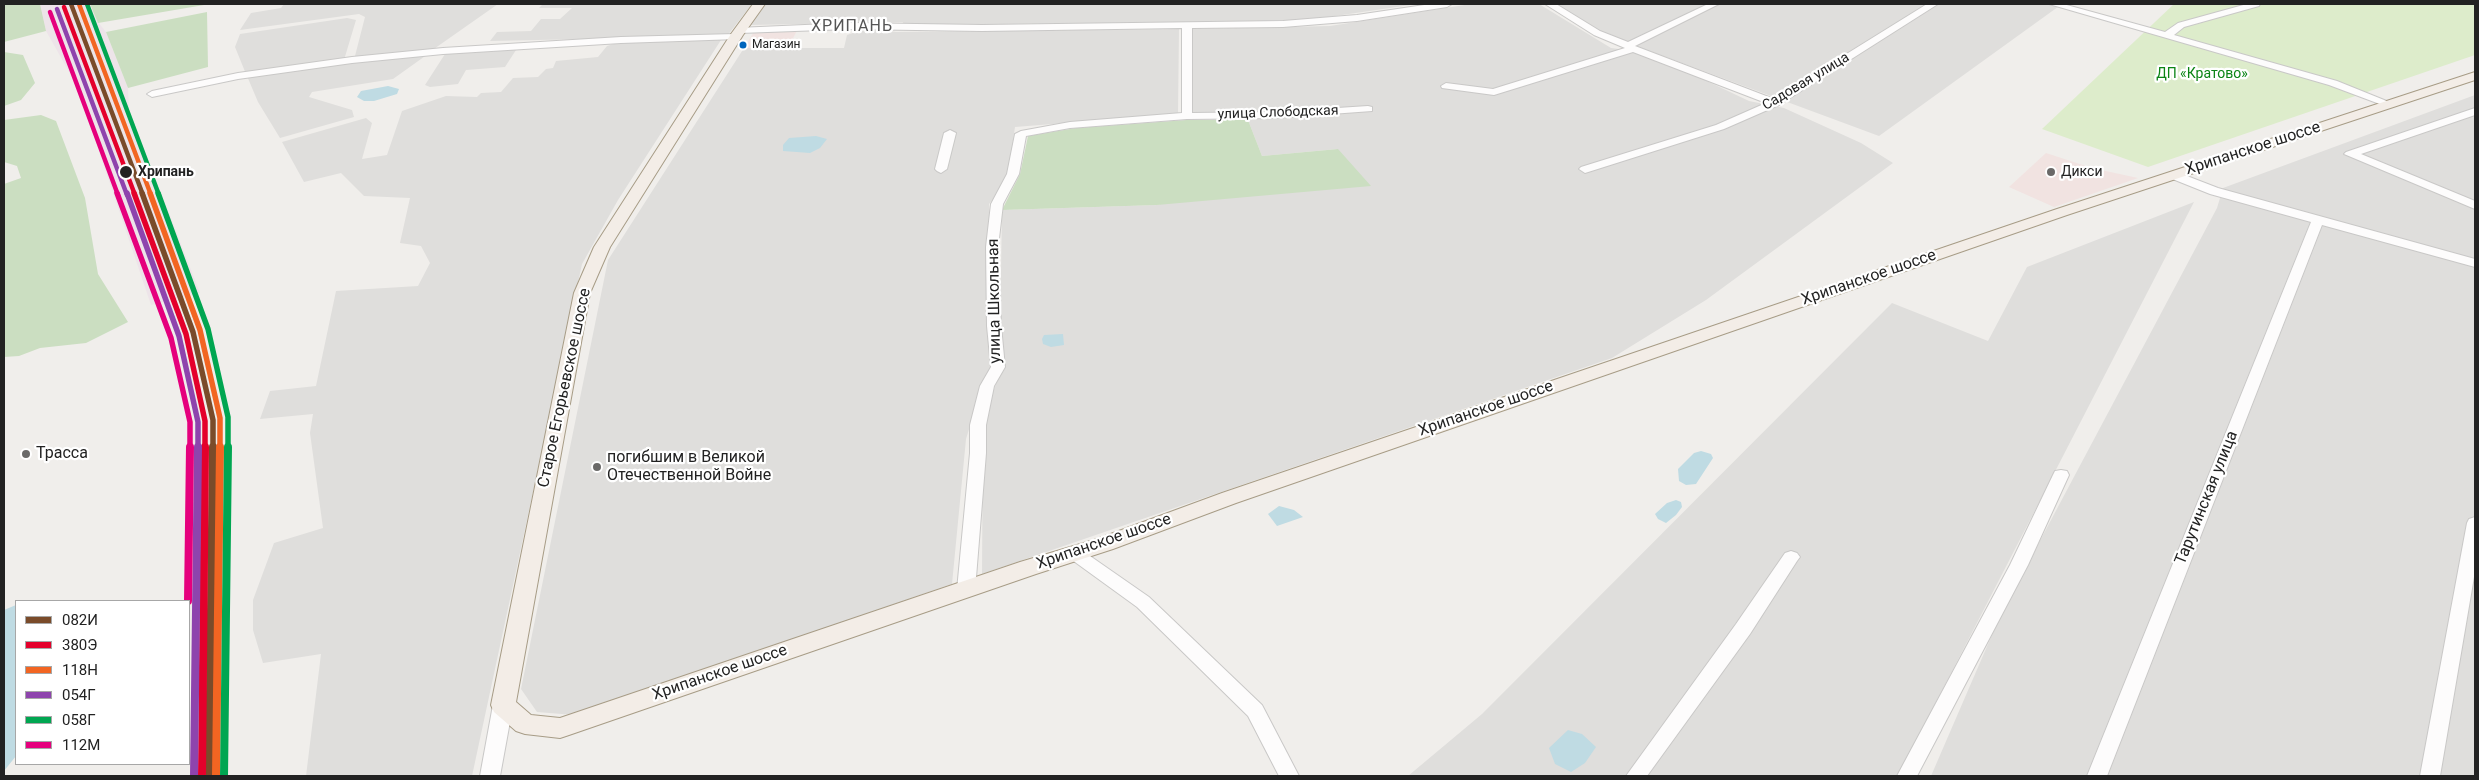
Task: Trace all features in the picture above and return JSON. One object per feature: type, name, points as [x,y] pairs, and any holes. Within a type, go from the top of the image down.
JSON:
[{"type":"main road","name":"Старое Егорьевское шоссе","points":[[503,705],[582,293],[602,247],[759,4]]},
{"type":"main road","name":"Хрипанское шоссе","points":[[503,705],[525,724],[560,728],[2174,175],[2389,104],[2472,79]]},
{"type":"street","points":[[152,94],[238,76],[352,60],[416,54],[850,26],[927,28],[1312,23],[1447,4]]},
{"type":"street","points":[[1550,4],[1597,33],[1775,103]]},
{"type":"street","points":[[1446,86],[1494,92],[1630,47],[1715,4]]},
{"type":"street","name":"Садовая улица","points":[[1585,169],[1720,127],[1775,103],[1933,4]]},
{"type":"street","points":[[2054,4],[2333,83],[2389,104]]},
{"type":"street","points":[[2167,36],[2181,25],[2256,4]]},
{"type":"street","points":[[1187,26],[1187,116]]},
{"type":"street","name":"улица Слободская","points":[[1021,134],[1070,125],[1187,116],[1276,115],[1368,109]]},
{"type":"street","points":[[2475,111],[2350,154],[2475,205]]},
{"type":"street","points":[[942,169],[950,133]]},
{"type":"street","name":"улица Школьная","points":[[966,590],[978,453],[978,425],[987,386],[998,367],[994,326],[992,247],[997,204],[1013,174],[1021,134]]},
{"type":"street","points":[[2174,175],[2214,191],[2475,262]]},
{"type":"street","name":"Тарутинская улица","points":[[2097,776],[2318,219]]},
{"type":"street","points":[[1907,776],[2019,565],[2061,475]]},
{"type":"street","points":[[2430,776],[2475,523]]},
{"type":"street","points":[[1074,553],[1143,602],[1255,711],[1290,776]]},
{"type":"street","points":[[1636,776],[1743,629],[1790,557]]},
{"type":"street","name":"Старое Егорьевское шоссе","points":[[490,776],[503,705]]},
{"type":"shaded area","points":[[40,4],[90,4],[98,22],[106,32],[128,88],[129,110],[200,293],[151,305],[77,86],[46,31]]},
{"type":"shaded area","points":[[284,4],[498,4],[431,51],[355,56],[365,17],[359,14],[240,30],[251,13],[281,8]]},
{"type":"shaded area","points":[[543,4],[752,4],[727,36],[490,41],[497,32],[531,31],[541,19],[560,19],[572,8],[539,8]]},
{"type":"shaded area","points":[[766,4],[1417,4],[1301,21],[902,25],[903,22],[750,25]]},
{"type":"shaded area","points":[[1471,4],[1539,4],[1611,48],[1626,50],[1690,73],[1749,101],[1784,108],[1861,143],[1893,163],[1706,300],[1612,358],[982,574],[983,419],[1003,365],[1000,332],[1002,210],[1157,205],[1338,149],[1262,156],[1248,120],[1249,113],[1192,114],[1190,29],[1330,26]]},
{"type":"shaded area","points":[[1555,4],[2062,4],[1879,136],[1601,33]]},
{"type":"shaded area","points":[[347,18],[356,20],[344,60],[246,74],[235,47],[240,34]]},
{"type":"shaded area","points":[[868,28],[896,32],[1179,29],[1178,114],[1015,127],[1008,174],[1001,190],[989,204],[991,367],[985,377],[966,439],[952,584],[574,715],[537,712],[521,689],[608,260],[744,48],[844,48],[847,35]]},
{"type":"shaded area","points":[[798,29],[788,47],[744,48],[755,30]]},
{"type":"shaded area","points":[[721,40],[618,200],[582,264],[472,776],[306,776],[321,654],[263,663],[253,630],[253,600],[274,543],[323,528],[310,433],[313,414],[260,419],[270,391],[316,386],[336,291],[418,286],[430,263],[421,246],[400,243],[410,198],[364,196],[341,173],[304,182],[282,142],[366,118],[372,123],[362,159],[387,155],[402,111],[446,96],[477,97],[481,93],[501,92],[513,78],[538,77],[546,69],[553,68],[556,61],[598,57],[607,46],[620,42]]},
{"type":"shaded area","points":[[516,50],[505,67],[466,70],[458,84],[430,87],[425,85],[445,54]]},
{"type":"shaded area","points":[[428,54],[393,79],[312,92],[309,97],[352,110],[354,117],[280,138],[258,102],[247,76]]},
{"type":"shaded area","points":[[2475,95],[2475,776],[1931,776],[2001,614],[2217,208],[2223,188]]},
{"type":"shaded area","points":[[2046,153],[2092,168],[2138,178],[2054,207],[2009,187]]},
{"type":"shaded area","points":[[2194,202],[1898,776],[1408,776],[1482,714],[1892,303],[1988,341],[2027,267]]},
{"type":"green space","points":[[4,4],[40,4],[46,31],[4,42]]},
{"type":"green space","points":[[90,4],[210,4],[98,23]]},
{"type":"green space","name":"ДП «Кратово»","points":[[2174,4],[2475,4],[2475,55],[2148,167],[2042,129]]},
{"type":"green space","points":[[207,12],[208,67],[128,88],[106,32]]},
{"type":"green space","points":[[4,52],[23,55],[35,83],[21,100],[4,106]]},
{"type":"green space","points":[[41,115],[56,121],[85,198],[98,274],[128,322],[86,343],[40,348],[19,356],[4,357],[4,184],[21,178],[17,166],[4,162],[4,120]]},
{"type":"green space","points":[[1186,120],[1248,120],[1262,156],[1338,149],[1371,186],[1157,205],[1002,210],[1020,174],[1028,136],[1076,128]]},
{"type":"water","points":[[388,86],[399,89],[397,94],[374,101],[364,101],[357,97],[361,91]]},
{"type":"water","points":[[816,136],[827,139],[820,148],[810,153],[783,151],[783,145],[789,138]]},
{"type":"water","points":[[1063,334],[1064,345],[1051,347],[1043,344],[1042,339],[1044,335]]},
{"type":"water","points":[[1701,451],[1711,454],[1713,458],[1696,484],[1686,485],[1679,481],[1678,469],[1694,453]]},
{"type":"water","points":[[1676,500],[1681,502],[1682,507],[1676,515],[1666,523],[1658,519],[1655,514],[1667,503]]},
{"type":"water","points":[[1279,506],[1294,510],[1303,517],[1277,526],[1268,514]]},
{"type":"water","points":[[15,605],[15,757],[4,771],[4,610]]},
{"type":"water","points":[[1568,730],[1582,734],[1596,747],[1585,763],[1571,772],[1555,764],[1549,748]]},
{"type":"transit line","name":"082И","points":[[71,4],[180,293],[193,332],[213,420],[209,776]]},
{"type":"transit line","name":"118Н","points":[[79,4],[187,291],[200,330],[220,418],[216,776]]},
{"type":"transit line","name":"058Г","points":[[87,4],[208,329],[228,417],[224,776]]},
{"type":"transit line","name":"380Э","points":[[64,7],[186,334],[205,421],[202,776]]},
{"type":"transit line","name":"054Г","points":[[57,9],[179,336],[198,422],[194,776]]},
{"type":"transit line","name":"112М","points":[[50,12],[171,338],[190,422],[188,600]]},
{"type":"place","name":"Магазин","points":[[743,45]]},
{"type":"place","name":"Хрипань","points":[[126,172]]},
{"type":"place","name":"Дикси","points":[[2051,172]]},
{"type":"place","name":"Трасса","points":[[26,454]]},
{"type":"place","name":"погибшим в Великой Отечественной Войне","points":[[597,467]]},
{"type":"district","name":"ХРИПАНЬ","points":[[852,27]]}]
